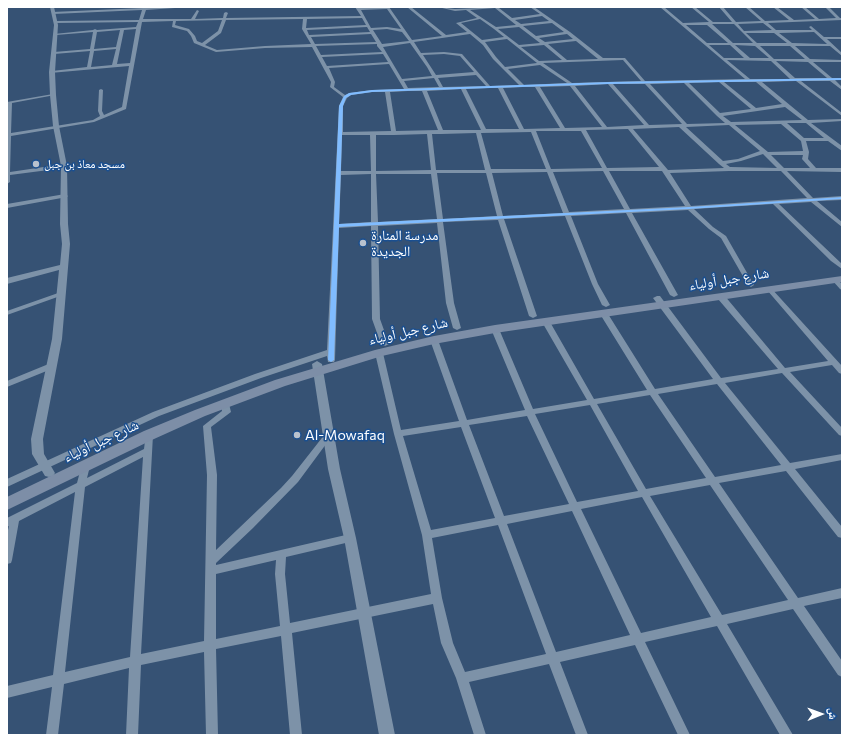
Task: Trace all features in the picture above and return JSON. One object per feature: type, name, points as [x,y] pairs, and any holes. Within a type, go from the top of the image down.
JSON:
[{"type":"main road","name":"شارع جبل أولياء","points":[[660,301],[674,295],[751,285],[840,280]]},
{"type":"main road","name":"شارع جبل أولياء","points":[[7,504],[149,436],[225,404],[318,368],[457,328],[533,316],[605,309],[660,301],[721,297],[840,280]]},
{"type":"main road","name":"شارع جبل أولياء","points":[[7,494],[46,469],[115,442],[196,406],[278,376],[318,368],[331,356],[546,322],[605,309]]},
{"type":"street","points":[[46,469],[38,454],[37,438],[57,339],[66,244],[64,224],[64,166],[56,126],[52,72],[56,34],[56,22],[53,10],[173,7]]},
{"type":"street","points":[[166,20],[173,7]]},
{"type":"street","points":[[409,7],[419,7]]},
{"type":"street","points":[[409,7],[446,37]]},
{"type":"street","points":[[440,7],[450,10],[500,7]]},
{"type":"street","points":[[495,7],[566,61]]},
{"type":"street","points":[[534,8],[540,7]]},
{"type":"street","points":[[662,7],[748,80]]},
{"type":"street","points":[[693,7],[748,59]]},
{"type":"street","points":[[721,7],[730,15],[743,32],[795,79],[842,115]]},
{"type":"street","points":[[747,7],[789,45],[842,89]]},
{"type":"street","points":[[775,7],[793,21]]},
{"type":"street","points":[[803,7],[818,20]]},
{"type":"street","points":[[827,7],[840,21]]},
{"type":"street","points":[[8,135],[56,126],[85,123],[122,110],[126,106],[138,28],[145,8]]},
{"type":"street","points":[[407,90],[378,44],[358,8],[387,8],[412,42],[442,89]]},
{"type":"street","points":[[534,8],[602,60]]},
{"type":"street","points":[[83,21],[89,9]]},
{"type":"street","points":[[109,21],[117,9]]},
{"type":"street","points":[[192,20],[197,10]]},
{"type":"street","points":[[468,10],[495,28],[539,63],[571,84],[605,128]]},
{"type":"street","points":[[202,45],[218,34],[226,13]]},
{"type":"street","points":[[512,19],[543,16]]},
{"type":"street","points":[[56,22],[362,17]]},
{"type":"street","points":[[305,18],[304,29],[326,67],[332,82],[332,87],[345,97]]},
{"type":"street","points":[[481,18],[458,23],[482,41],[487,46],[492,56],[523,86]]},
{"type":"street","points":[[175,20],[173,26],[188,30],[193,36],[194,41],[212,50],[221,51],[265,47],[412,42],[470,33]]},
{"type":"street","points":[[683,24],[818,20],[840,21]]},
{"type":"street","points":[[802,21],[842,54]]},
{"type":"street","points":[[495,28],[552,22]]},
{"type":"street","points":[[56,34],[138,28]]},
{"type":"street","points":[[308,36],[387,28],[404,31]]},
{"type":"street","points":[[114,66],[122,29]]},
{"type":"street","points":[[304,29],[370,30]]},
{"type":"street","points":[[89,68],[95,30]]},
{"type":"street","points":[[743,32],[815,31]]},
{"type":"street","points":[[536,37],[569,34]]},
{"type":"street","points":[[482,41],[507,38]]},
{"type":"street","points":[[823,38],[842,38]]},
{"type":"street","points":[[518,46],[577,40]]},
{"type":"street","points":[[706,44],[831,45]]},
{"type":"street","points":[[54,53],[117,48]]},
{"type":"street","points":[[320,56],[384,53]]},
{"type":"street","points":[[420,54],[448,53],[461,55],[490,88]]},
{"type":"street","points":[[725,59],[842,61]]},
{"type":"street","points":[[504,68],[566,61],[625,60],[684,126],[729,169]]},
{"type":"street","points":[[326,67],[391,63]]},
{"type":"street","points":[[52,72],[132,64]]},
{"type":"street","points":[[401,80],[478,73]]},
{"type":"street","points":[[7,483],[46,469],[156,414],[258,376],[331,356],[341,106],[345,97],[358,92],[387,90],[645,82],[842,79]]},
{"type":"street","points":[[756,80],[842,149]]},
{"type":"street","points":[[720,81],[754,109]]},
{"type":"street","points":[[685,82],[719,115],[784,170],[812,200],[842,225]]},
{"type":"street","points":[[609,83],[648,127]]},
{"type":"street","points":[[537,86],[563,130]]},
{"type":"street","points":[[500,87],[522,130]]},
{"type":"street","points":[[463,88],[481,131],[488,171],[501,218],[533,316]]},
{"type":"street","points":[[424,89],[441,132]]},
{"type":"street","points":[[101,90],[100,110],[103,117]]},
{"type":"street","points":[[387,90],[394,133]]},
{"type":"street","points":[[7,182],[9,102],[54,95]]},
{"type":"street","points":[[719,115],[786,105]]},
{"type":"street","points":[[340,134],[563,130],[842,120]]},
{"type":"street","points":[[782,122],[803,140],[806,153],[805,159],[815,170]]},
{"type":"street","points":[[630,128],[664,171],[689,208],[711,228],[724,237],[751,285]]},
{"type":"street","points":[[583,129],[604,170],[674,295]]},
{"type":"street","points":[[533,130],[551,170],[566,214],[605,309],[653,393],[842,671]]},
{"type":"street","points":[[373,133],[376,319],[398,434],[427,535],[436,598],[448,648],[462,678],[480,735]]},
{"type":"street","points":[[429,133],[450,303],[457,328]]},
{"type":"street","points":[[803,140],[829,139]]},
{"type":"street","points":[[721,163],[765,153],[806,153]]},
{"type":"street","points":[[7,174],[64,166]]},
{"type":"street","points":[[338,173],[551,170],[842,170]]},
{"type":"street","points":[[7,206],[65,196]]},
{"type":"street","points":[[336,226],[626,210],[689,208],[842,198]]},
{"type":"street","points":[[775,203],[842,267]]},
{"type":"street","points":[[7,281],[63,267]]},
{"type":"street","points":[[769,289],[842,371]]},
{"type":"street","points":[[7,313],[61,294]]},
{"type":"street","points":[[721,297],[784,371],[842,433]]},
{"type":"street","points":[[660,301],[787,467],[842,534]]},
{"type":"street","points":[[546,322],[644,493],[787,735]]},
{"type":"street","points":[[495,329],[530,413],[684,735]]},
{"type":"street","points":[[434,340],[500,521],[582,735]]},
{"type":"street","points":[[398,434],[835,362]]},
{"type":"street","points":[[7,384],[51,366]]},
{"type":"street","points":[[318,368],[328,436],[350,538],[388,735]]},
{"type":"street","points":[[212,735],[210,646],[212,475],[207,426],[227,412],[225,404]]},
{"type":"street","points":[[132,735],[135,661],[149,436]]},
{"type":"street","points":[[211,566],[290,485],[328,436]]},
{"type":"street","points":[[7,560],[11,521],[147,451]]},
{"type":"street","points":[[427,535],[574,506],[842,457]]},
{"type":"street","points":[[52,735],[80,485],[85,466]]},
{"type":"street","points":[[211,566],[281,555],[350,538]]},
{"type":"street","points":[[281,555],[280,574],[296,735]]},
{"type":"street","points":[[462,678],[638,640],[842,593]]},
{"type":"street","points":[[7,692],[135,661],[285,631],[436,598]]},
{"type":"cycle path","points":[[331,360],[341,106],[345,97],[350,94],[372,91],[609,83],[842,79]]},
{"type":"cycle path","points":[[336,226],[689,208],[842,198]]},
{"type":"place","name":"مسجد معاذ بن جبل","points":[[36,164]]},
{"type":"place","name":"مدرسة المنارة الجديدة","points":[[363,243]]},
{"type":"place","name":"Al-Mowafaq","points":[[297,435]]}]
